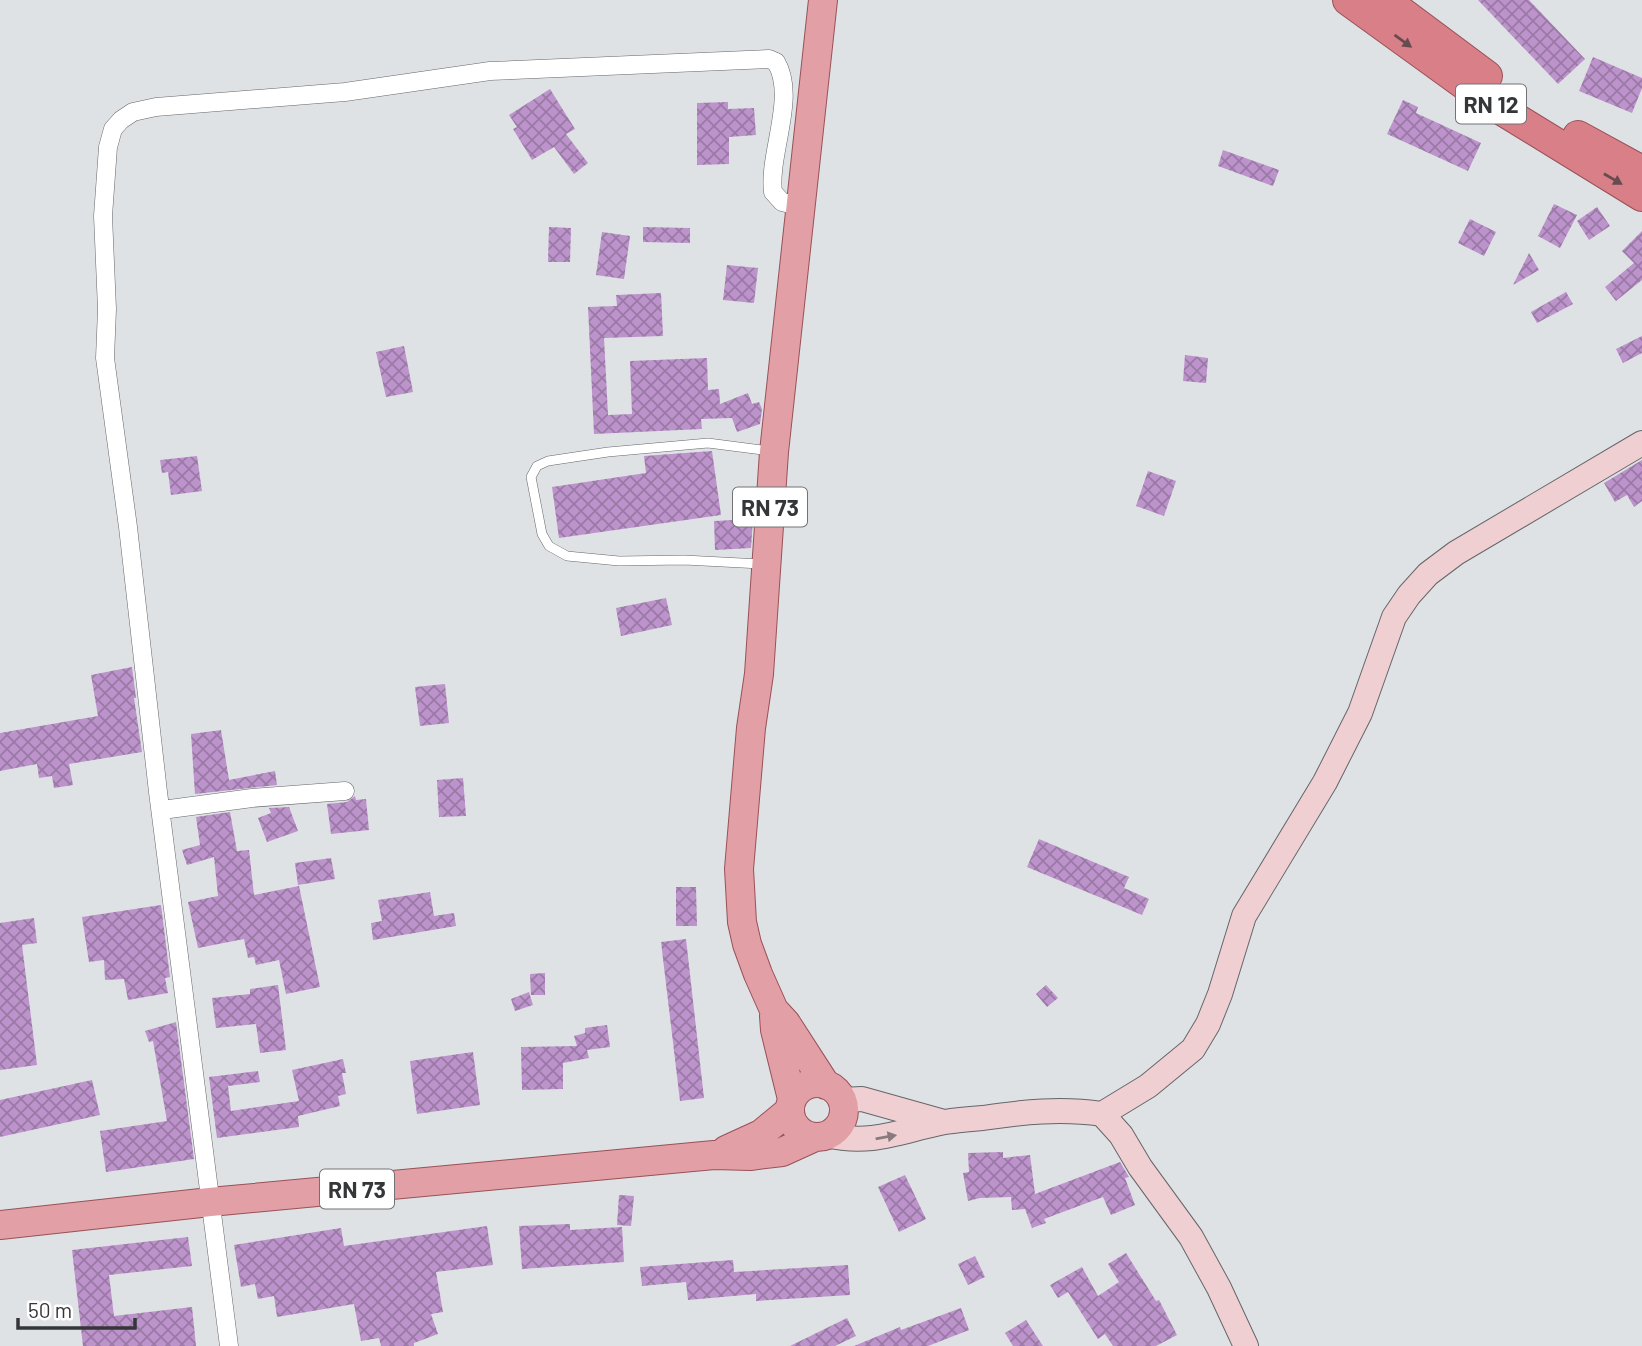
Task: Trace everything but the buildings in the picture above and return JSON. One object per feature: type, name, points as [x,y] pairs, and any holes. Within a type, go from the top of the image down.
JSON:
[{"type":"highway","name":"RN 12","points":[[1348,0],[1489,102],[1642,196]]},
{"type":"highway","name":"RN 12","points":[[1385,0],[1530,106],[1589,143],[1642,171]]},
{"type":"main road","name":"RN 73","points":[[714,1155],[761,1134],[791,1105],[775,1030],[774,1010],[747,944],[742,922],[739,869],[751,728],[759,674],[774,452],[823,0]]},
{"type":"main road","points":[[944,1122],[834,1092],[817,1083],[798,1091],[791,1105],[792,1119],[798,1129],[807,1136],[873,1140],[944,1122],[1039,1110],[1102,1114],[1148,1086],[1193,1049],[1208,1024],[1244,916],[1331,771],[1360,713],[1394,617],[1409,595],[1428,574],[1456,553],[1642,443]]},
{"type":"main road","name":"RN 73","points":[[774,1010],[834,1092]]},
{"type":"main road","points":[[821,1136],[842,1121],[844,1110],[834,1092]]},
{"type":"main road","points":[[1102,1114],[1121,1135],[1191,1237],[1246,1346]]},
{"type":"main road","name":"RN 73","points":[[0,1225],[210,1202],[714,1155],[750,1156],[782,1152],[821,1136]]},
{"type":"street","points":[[229,1346],[105,358],[107,309],[103,216],[108,147],[113,129],[133,112],[156,107],[345,92],[490,71],[769,59],[776,62],[782,74],[783,97],[773,192],[782,202],[799,206]]},
{"type":"street","points":[[162,810],[252,798],[345,791]]},
{"type":"lane","points":[[767,565],[684,560],[619,561],[567,556],[548,546],[542,534],[531,477],[537,466],[548,461],[608,452],[708,443],[774,452]]}]
